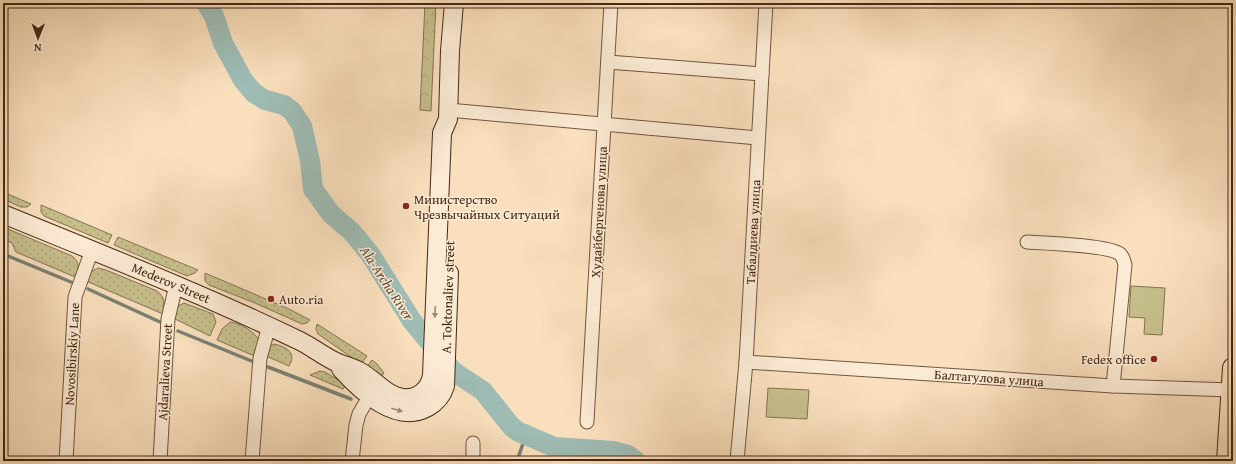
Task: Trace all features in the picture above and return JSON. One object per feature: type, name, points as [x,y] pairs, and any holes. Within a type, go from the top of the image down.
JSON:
[{"type":"main road","name":"A. Toktonaliev street","points":[[432,395],[431,381],[443,273],[442,133],[448,114],[454,3]]},
{"type":"main road","name":"Mederov Street","points":[[3,214],[176,285],[270,326],[305,343],[334,361],[360,372],[396,396],[404,398],[432,395]]},
{"type":"main road","name":"Mederov Street","points":[[334,361],[353,382],[370,395],[393,409],[408,412],[422,410],[432,395]]},
{"type":"main road","points":[[1229,457],[1233,368]]},
{"type":"street","name":"Худайбергенова улица","points":[[587,422],[611,3]]},
{"type":"street","name":"Табалдиева улица","points":[[737,461],[746,362],[766,3]]},
{"type":"street","points":[[608,62],[762,74]]},
{"type":"street","points":[[448,114],[605,124],[758,138]]},
{"type":"street","points":[[1027,242],[1066,244],[1109,250],[1119,253],[1123,258],[1125,265],[1113,386]]},
{"type":"street","name":"Novosibirskiy Lane","points":[[66,461],[75,297],[92,250]]},
{"type":"street","name":"Ajdaralieva Street","points":[[160,461],[168,319],[176,285]]},
{"type":"street","points":[[252,461],[260,358],[270,326]]},
{"type":"street","name":"Балтагулова улица","points":[[746,362],[1113,386],[1232,390]]},
{"type":"street","points":[[352,461],[356,425],[359,414],[370,395]]},
{"type":"street","points":[[473,443],[473,461]]},
{"type":"green space","points":[[425,3],[436,3],[431,111],[420,110]]},
{"type":"green space","points":[[3,192],[31,204],[27,207],[21,207],[3,199]]},
{"type":"green space","points":[[41,205],[112,235],[108,243],[44,216],[41,212]]},
{"type":"green space","points":[[3,227],[72,256],[78,263],[75,277],[16,252],[12,243],[3,239]]},
{"type":"green space","points":[[118,237],[198,270],[187,276],[114,245]]},
{"type":"green space","points":[[98,268],[157,291],[162,296],[164,301],[163,314],[86,281],[91,272]]},
{"type":"green space","points":[[205,273],[287,308],[310,320],[307,323],[302,324],[209,285],[205,281]]},
{"type":"green space","points":[[1131,286],[1165,288],[1162,335],[1144,334],[1145,318],[1129,317]]},
{"type":"green space","points":[[184,303],[213,314],[216,322],[210,336],[173,318],[176,307]]},
{"type":"green space","points":[[230,322],[239,324],[258,338],[260,342],[257,357],[217,340],[222,329]]},
{"type":"green space","points":[[317,324],[367,356],[361,364],[318,334],[316,329]]},
{"type":"green space","points":[[274,344],[289,351],[292,358],[289,366],[266,356],[270,346]]},
{"type":"green space","points":[[372,360],[384,373],[381,377],[367,367]]},
{"type":"green space","points":[[320,371],[325,372],[346,385],[343,389],[310,375]]},
{"type":"green space","points":[[768,388],[809,390],[807,419],[766,417]]},
{"type":"waterway","name":"Ala-Archa River","points":[[206,3],[214,16],[223,43],[243,80],[254,93],[265,100],[284,105],[292,111],[302,126],[310,161],[313,189],[331,214],[352,232],[370,254],[412,321],[453,371],[483,391],[511,426],[517,431],[554,447],[613,451],[628,455],[636,461]]},
{"type":"waterway","points":[[3,254],[71,282]]},
{"type":"waterway","points":[[88,289],[160,322]]},
{"type":"waterway","points":[[178,331],[254,362]]},
{"type":"waterway","points":[[268,367],[351,399]]},
{"type":"waterway","points":[[517,461],[526,435]]},
{"type":"place","name":"Министерство Чрезвычайных Ситуаций","points":[[406,206]]},
{"type":"place","name":"Auto.ria","points":[[271,299]]},
{"type":"place","name":"Fedex office","points":[[1154,359]]}]
